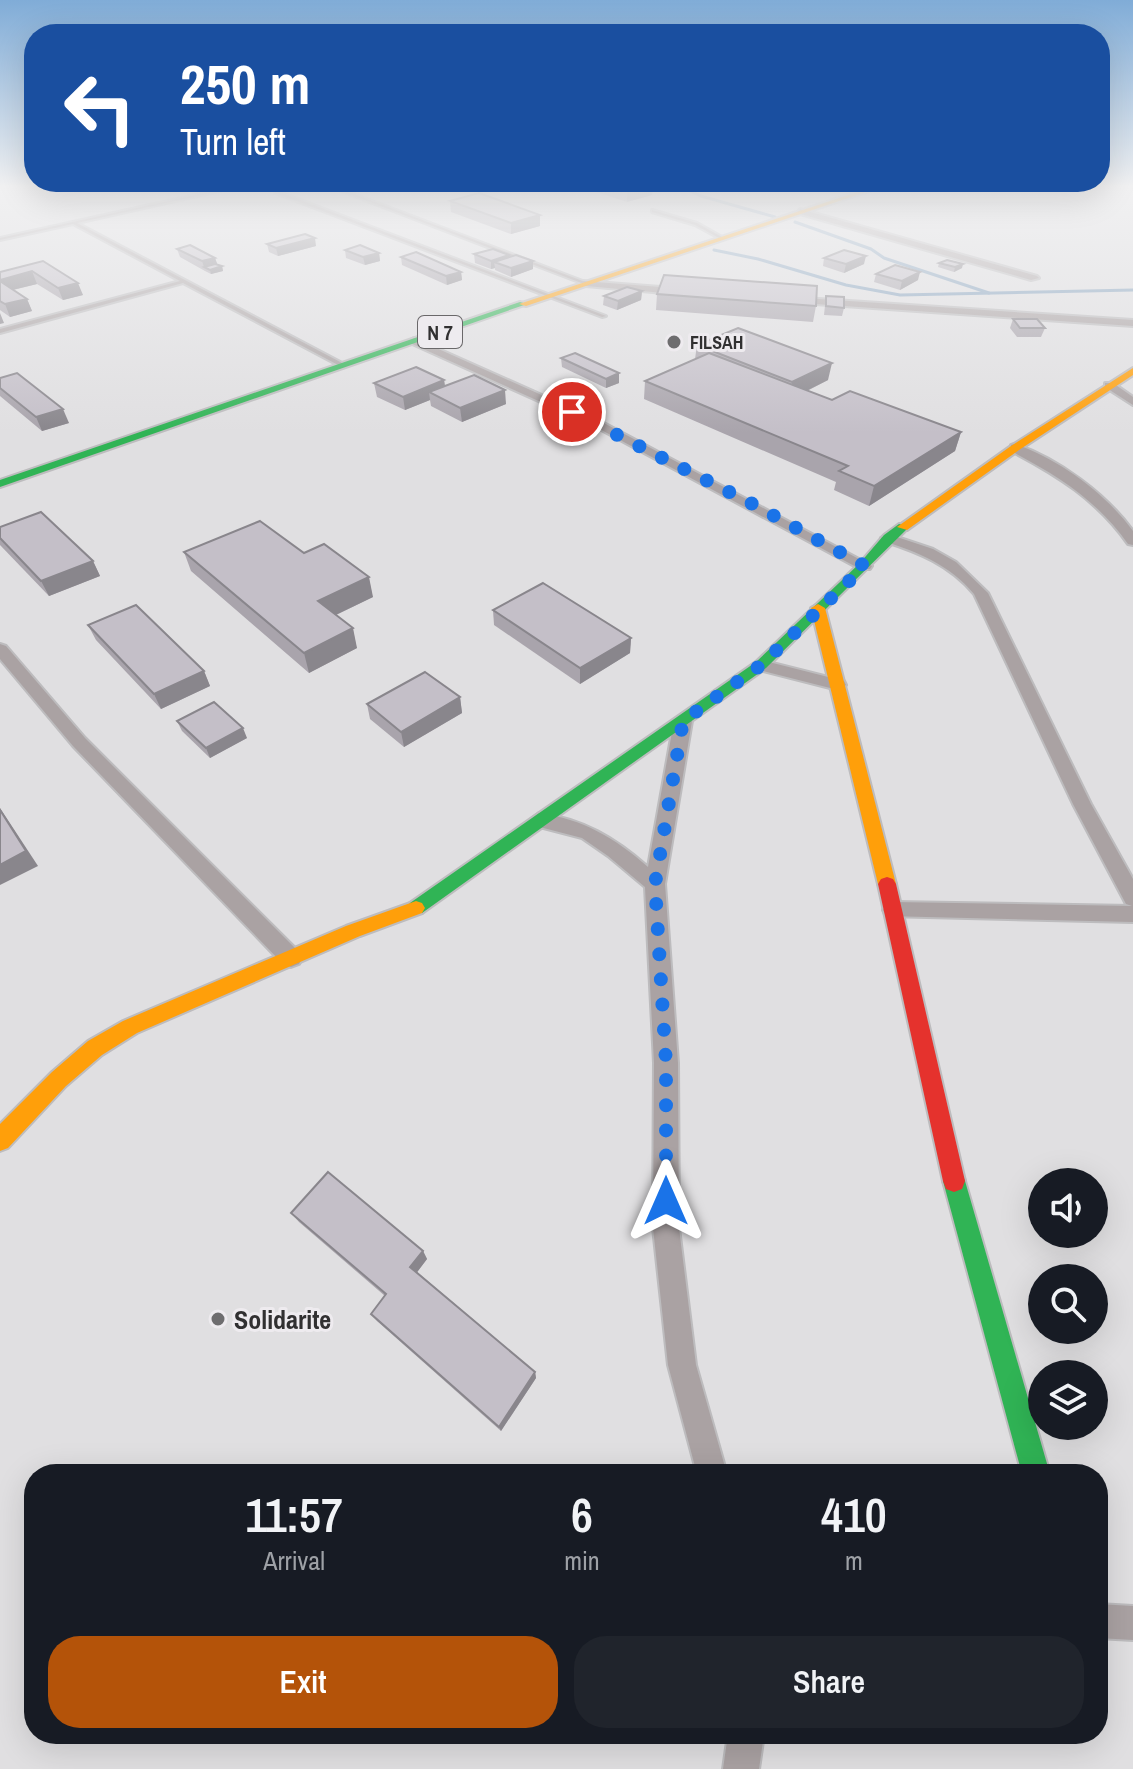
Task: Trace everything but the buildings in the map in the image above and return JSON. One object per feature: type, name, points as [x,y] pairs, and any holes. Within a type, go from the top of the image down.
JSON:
[{"type":"main road","name":"N 7","points":[[0,484],[628,269]]},
{"type":"main road","points":[[0,1140],[59,1079],[95,1048],[130,1027],[291,958],[419,908],[761,665],[865,566],[888,538],[1015,448],[1133,371]]},
{"type":"main road","points":[[818,608],[893,910],[963,1223],[1033,1464]]},
{"type":"street","points":[[1001,269],[1034,278]]},
{"type":"street","points":[[586,283],[696,293]]},
{"type":"street","points":[[774,299],[1133,323]]},
{"type":"street","points":[[414,341],[598,424],[865,566]]},
{"type":"street","points":[[1109,385],[1133,402]]},
{"type":"street","points":[[1015,448],[1100,499],[1133,541]]},
{"type":"street","points":[[888,538],[945,560],[967,573],[981,593],[1082,804],[1133,898]]},
{"type":"street","points":[[0,649],[79,742],[291,958]]},
{"type":"street","points":[[761,665],[838,685]]},
{"type":"street","points":[[683,721],[655,884],[666,1063],[666,1228],[682,1365],[709,1464]]},
{"type":"street","points":[[539,820],[562,821],[588,831],[655,884]]},
{"type":"street","points":[[893,910],[1133,914]]},
{"type":"street","points":[[1108,1622],[1133,1623]]},
{"type":"street","points":[[741,1769],[745,1744]]},
{"type":"lane","points":[[160,269],[342,365]]},
{"type":"lane","points":[[479,269],[604,316]]},
{"type":"lane","points":[[548,269],[586,283]]},
{"type":"lane","points":[[0,331],[184,281]]},
{"type":"waterway","points":[[790,269],[846,285],[900,295],[1133,290]]},
{"type":"waterway","points":[[916,269],[989,293]]},
{"type":"traffic: fast","points":[[0,484],[523,304]]},
{"type":"traffic: fast","points":[[416,908],[761,665],[865,566],[888,538],[903,527]]},
{"type":"traffic: fast","points":[[954,1181],[1033,1464]]},
{"type":"traffic: slow","points":[[523,304],[631,269]]},
{"type":"traffic: slow","points":[[903,527],[1015,448],[1133,371]]},
{"type":"traffic: slow","points":[[818,608],[887,884]]},
{"type":"traffic: slow","points":[[0,1140],[59,1079],[95,1048],[130,1027],[353,931],[416,908]]},
{"type":"traffic: jam","points":[[887,884],[954,1181]]},
{"type":"place","name":"FILSAH","points":[[674,342]]},
{"type":"place","name":"Solidarite","points":[[218,1319]]},
{"type":"route","points":[[572,412],[749,502],[865,566],[761,665],[683,721],[655,884],[666,1063],[666,1201]]}]
